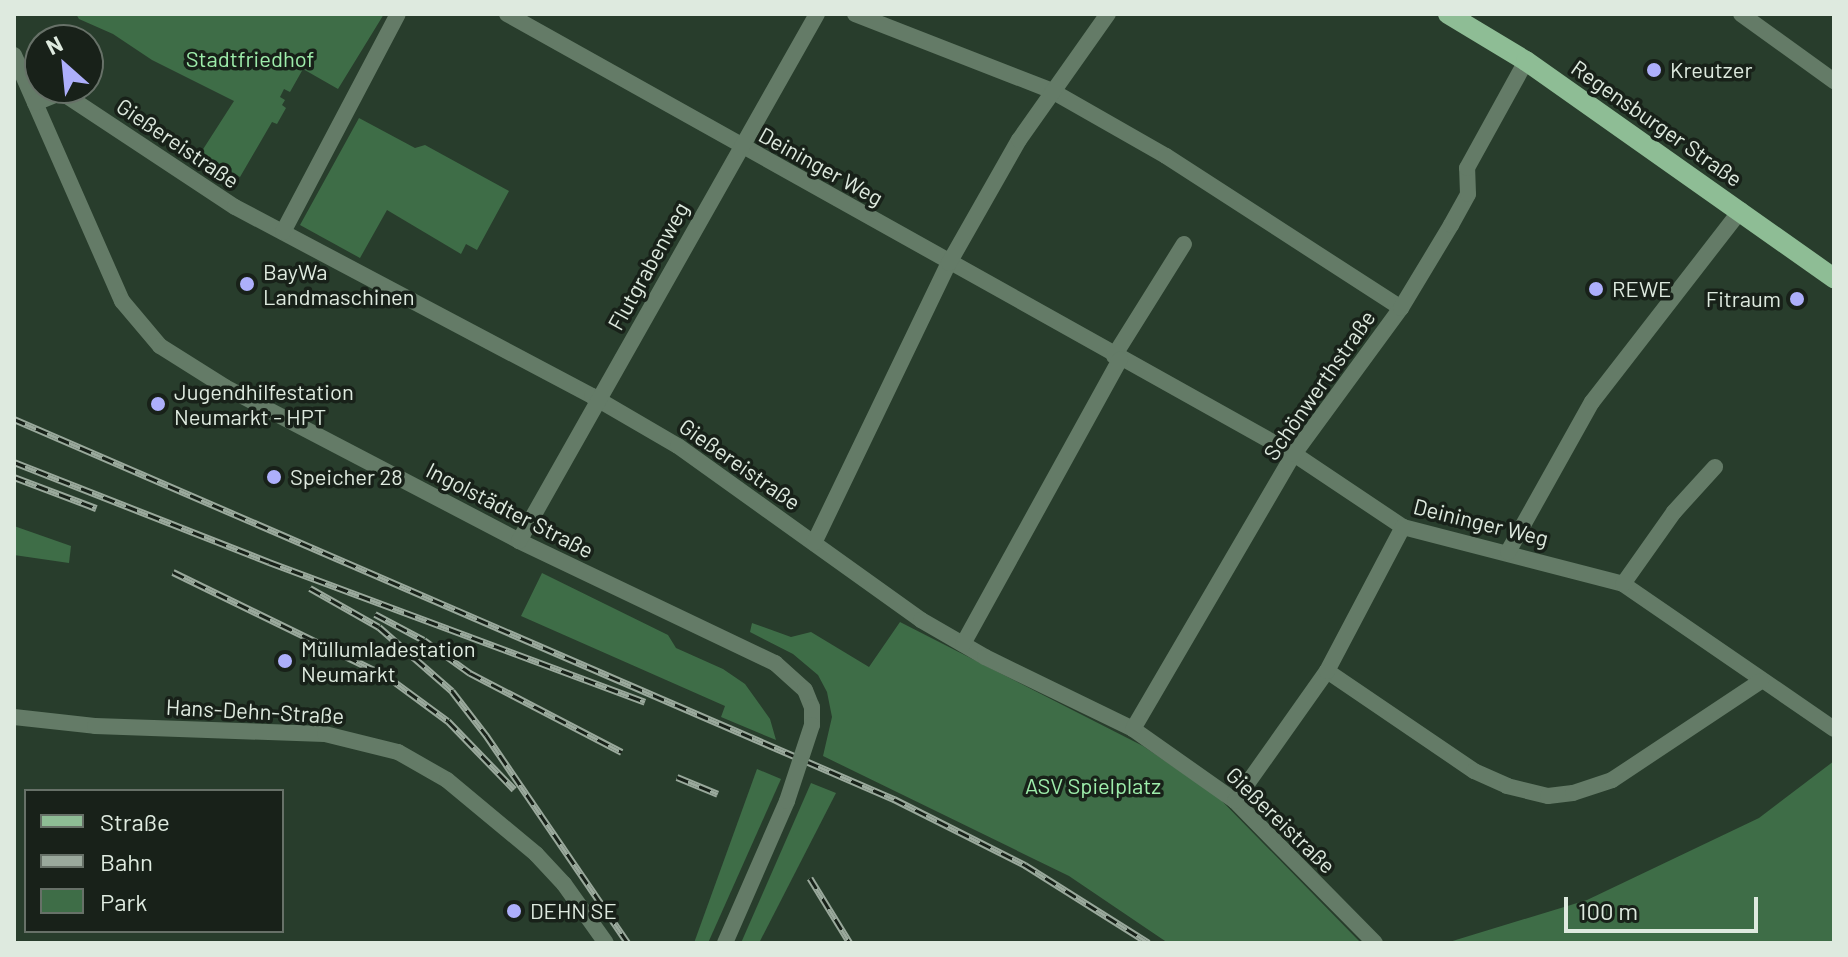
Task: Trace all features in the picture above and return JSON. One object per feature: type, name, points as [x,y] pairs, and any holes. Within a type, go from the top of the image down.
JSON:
[{"type":"main road","name":"Regensburger Straße","points":[[1448,14],[1526,61],[1834,278]]},
{"type":"street","points":[[283,232],[398,14]]},
{"type":"street","name":"Deininger Weg","points":[[507,14],[1117,358],[1294,454],[1403,527],[1440,540],[1508,552],[1623,584],[1834,729]]},
{"type":"street","name":"Flutgrabenweg","points":[[519,541],[817,14]]},
{"type":"street","points":[[855,14],[1052,91],[1166,156],[1401,308]]},
{"type":"street","points":[[814,543],[949,263],[1019,140],[1108,14]]},
{"type":"street","points":[[1741,14],[1834,81]]},
{"type":"street","name":"Ingolstädter Straße","points":[[14,55],[24,78]]},
{"type":"street","name":"Schönwerthstraße","points":[[1133,729],[1294,454],[1401,308],[1468,194],[1467,168],[1526,61]]},
{"type":"street","name":"Ingolstädter Straße","points":[[35,104],[122,301],[150,337],[172,356],[225,387],[519,541],[775,663],[805,690],[812,707],[812,725],[787,801],[725,943]]},
{"type":"street","name":"Gießereistraße","points":[[79,104],[205,189],[599,400],[711,468],[921,620],[1133,729],[1235,801],[1375,943]]},
{"type":"street","points":[[1508,552],[1592,402],[1741,210]]},
{"type":"street","points":[[963,644],[1117,358],[1184,244]]},
{"type":"street","points":[[1623,584],[1674,512],[1715,467]]},
{"type":"street","points":[[1235,801],[1327,671],[1403,527]]},
{"type":"street","points":[[1327,671],[1474,771],[1507,786],[1548,796],[1573,793],[1612,780],[1761,681]]},
{"type":"street","name":"Hans-Dehn-Straße","points":[[14,717],[95,726],[325,734],[398,752],[447,780],[536,854],[564,884],[606,943]]},
{"type":"green space","name":"Stadtfriedhof","points":[[76,14],[384,14],[338,89],[303,69],[290,92],[284,89],[280,97],[285,100],[282,105],[286,108],[277,124],[272,122],[240,177],[200,154],[234,101],[152,60],[104,30],[104,24],[90,24]]},
{"type":"green space","points":[[359,118],[415,148],[425,145],[509,191],[477,250],[466,244],[461,254],[387,210],[360,258],[300,225]]},
{"type":"green space","points":[[14,526],[71,546],[69,563],[14,555]]},
{"type":"green space","points":[[542,573],[668,635],[676,648],[723,669],[745,684],[770,719],[776,740],[721,717],[725,706],[521,616]]},
{"type":"green space","name":"ASV Spielplatz","points":[[900,622],[1143,746],[1218,797],[1361,943],[1168,943],[1069,876],[823,756],[832,717],[827,692],[818,675],[793,654],[750,632],[752,623],[791,637],[811,632],[869,667]]},
{"type":"green space","points":[[1834,761],[1834,943],[1446,943],[1587,900],[1759,818]]},
{"type":"green space","points":[[757,769],[781,779],[708,943],[694,943]]},
{"type":"green space","points":[[811,783],[836,793],[759,943],[741,943]]},
{"type":"railway","points":[[14,419],[894,799],[1025,865],[1149,943]]},
{"type":"railway","points":[[14,462],[269,562],[645,702]]},
{"type":"railway","points":[[14,477],[96,508]]},
{"type":"railway","points":[[173,572],[388,677],[448,721],[514,789]]},
{"type":"railway","points":[[310,588],[379,627],[452,691],[486,735],[628,943]]},
{"type":"railway","points":[[375,614],[424,640],[470,673],[622,752]]},
{"type":"railway","points":[[677,777],[718,794]]},
{"type":"railway","points":[[810,878],[850,943]]},
{"type":"place","name":"Kreutzer","points":[[1654,70]]},
{"type":"place","name":"BayWa Landmaschinen","points":[[247,284]]},
{"type":"place","name":"REWE","points":[[1596,289]]},
{"type":"place","name":"Fitraum","points":[[1797,299]]},
{"type":"place","name":"Jugendhilfestation Neumarkt - HPT","points":[[158,404]]},
{"type":"place","name":"Speicher 28","points":[[274,477]]},
{"type":"place","name":"Müllumladestation Neumarkt","points":[[285,661]]},
{"type":"place","name":"DEHN SE","points":[[514,911]]}]
